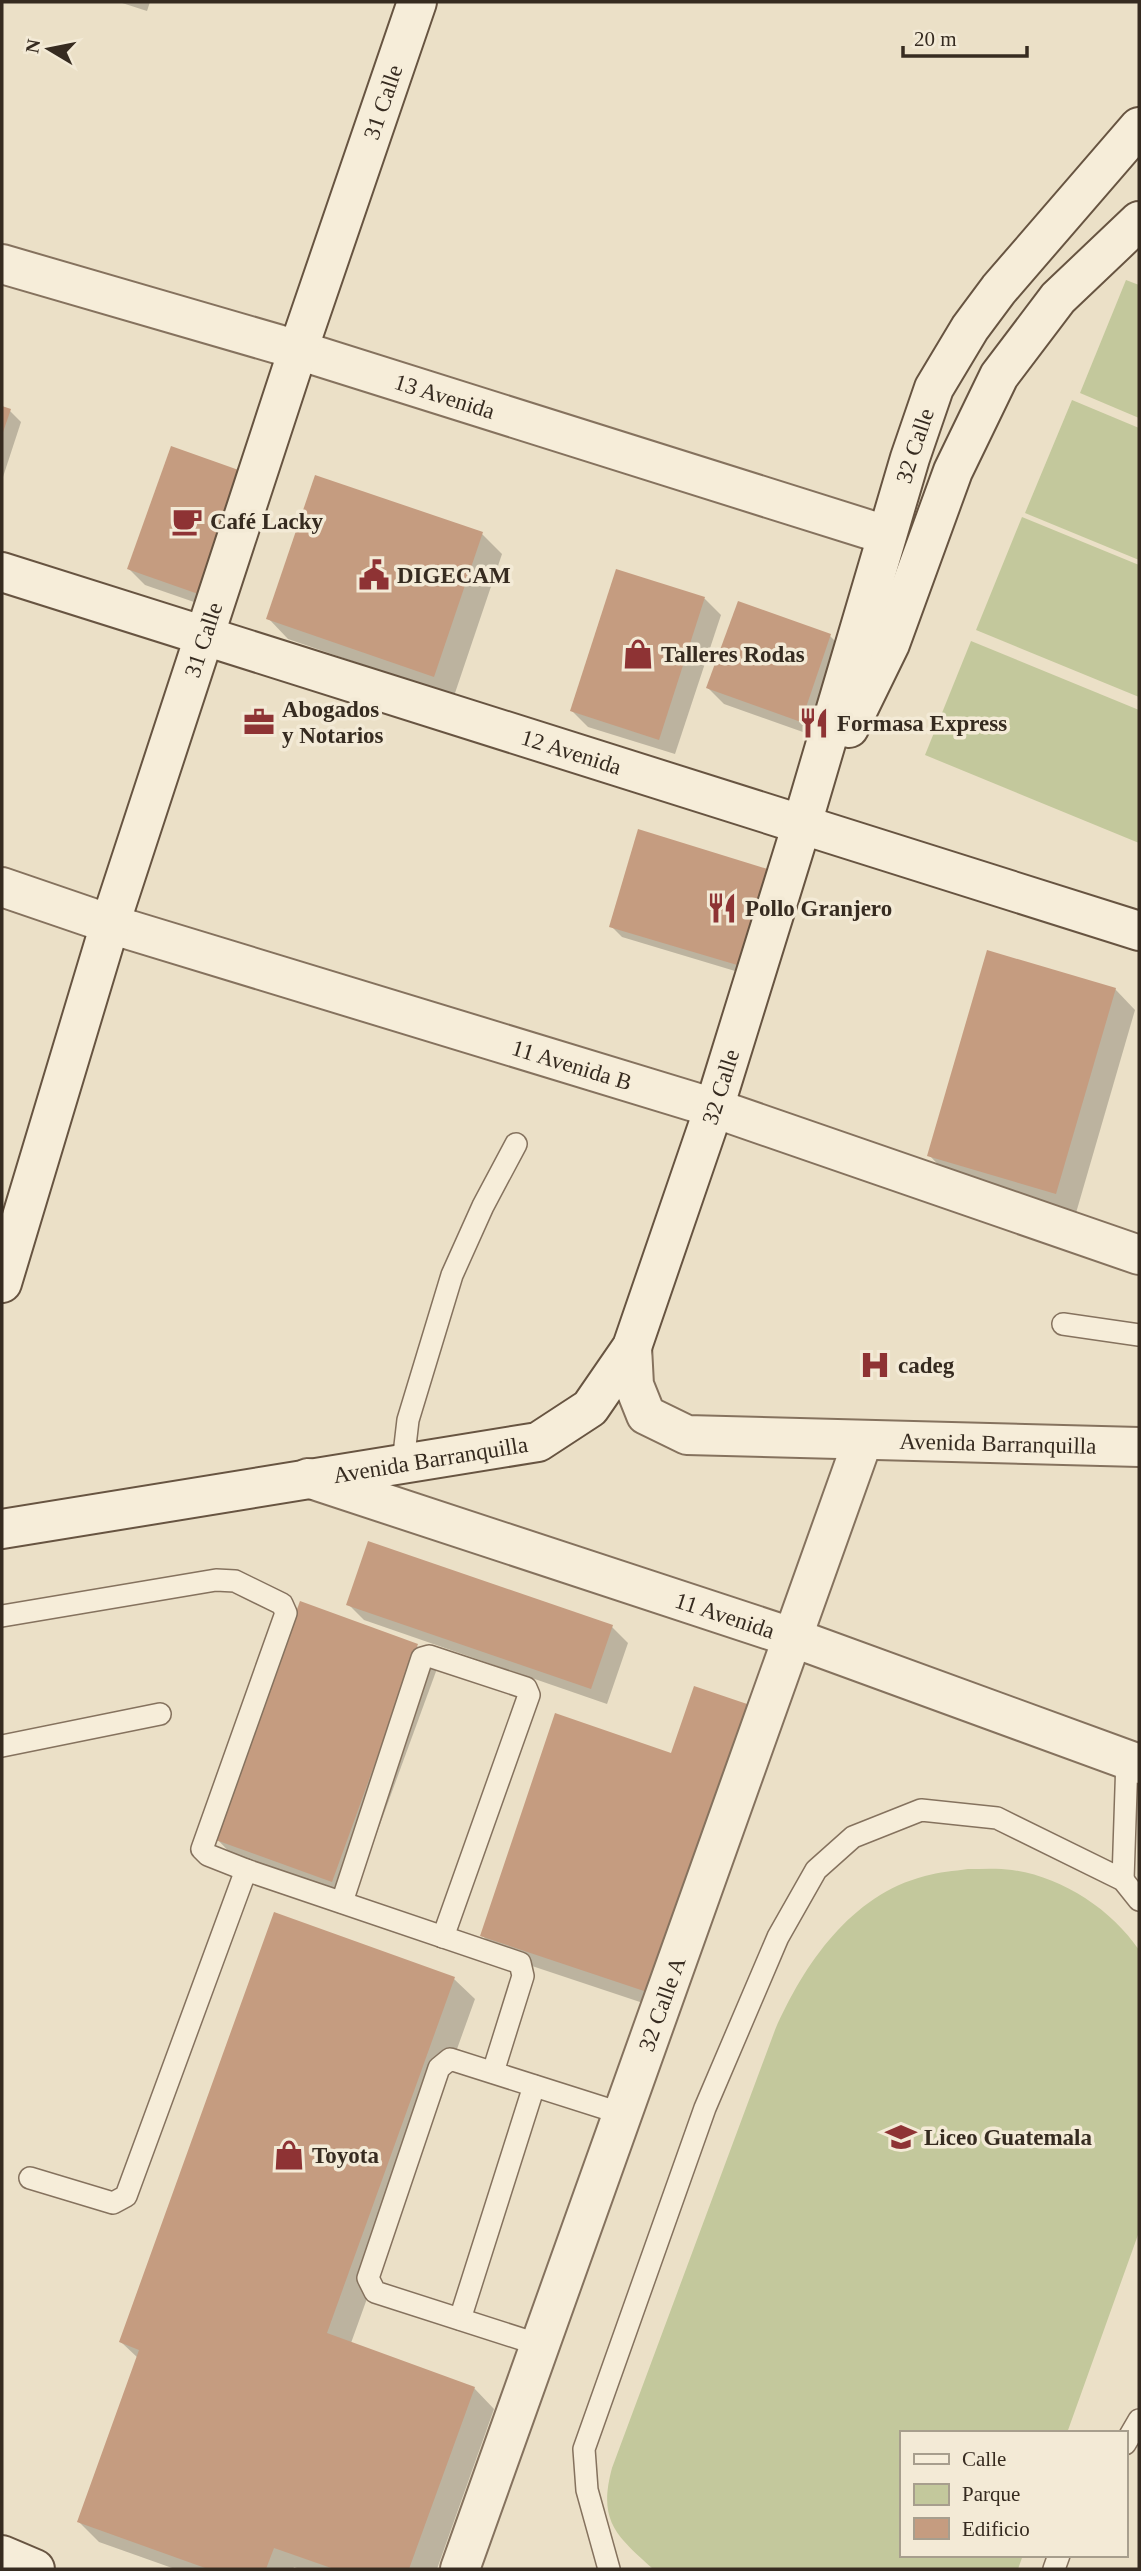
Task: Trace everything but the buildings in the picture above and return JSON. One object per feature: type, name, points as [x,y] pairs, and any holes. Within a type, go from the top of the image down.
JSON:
[{"type":"street","name":"31 Calle","points":[[2,1283],[110,923],[298,350],[417,2]]},
{"type":"street","name":"32 Calle","points":[[632,1347],[714,1108],[802,824],[886,535],[934,388],[957,348],[999,289],[1139,127]]},
{"type":"street","name":"32 Calle","points":[[802,824],[890,644],[953,471],[999,376],[1058,298],[1139,221]]},
{"type":"street","name":"13 Avenida","points":[[2,264],[298,350],[886,535]]},
{"type":"street","name":"12 Avenida","points":[[2,572],[1139,930]]},
{"type":"street","name":"11 Avenida B","points":[[2,887],[110,923],[714,1108],[1139,1255]]},
{"type":"street","name":"Avenida Barranquilla","points":[[632,1347],[634,1385],[646,1415],[687,1435],[1139,1447]]},
{"type":"street","name":"Avenida Barranquilla","points":[[2,1529],[538,1442],[590,1408],[632,1347]]},
{"type":"street","name":"32 Calle A","points":[[460,2569],[863,1440]]},
{"type":"street","name":"11 Avenida","points":[[308,1478],[794,1638],[1133,1762]]},
{"type":"street","points":[[2,2555],[35,2569]]},
{"type":"lane","points":[[403,1463],[408,1420],[452,1275],[483,1206],[516,1144]]},
{"type":"lane","points":[[1063,1324],[1139,1335]]},
{"type":"lane","points":[[2,1616],[216,1580],[235,1581],[282,1604],[286,1613],[202,1849],[246,1870],[520,1962],[523,1976],[493,2072]]},
{"type":"lane","points":[[342,1902],[422,1658],[429,1656],[526,1688],[528,1695],[443,1937]]},
{"type":"lane","points":[[2,1746],[160,1714]]},
{"type":"lane","points":[[1123,1880],[1133,1762]]},
{"type":"lane","points":[[609,2569],[587,2490],[584,2449],[705,2108],[778,1937],[816,1870],[853,1837],[921,1810],[997,1818],[1123,1880],[1139,1900]]},
{"type":"lane","points":[[30,2178],[113,2203],[126,2196],[246,1870]]},
{"type":"lane","points":[[540,2345],[375,2292],[368,2277],[439,2068],[450,2059],[623,2114]]},
{"type":"lane","points":[[460,2319],[534,2086]]},
{"type":"lane","points":[[1127,2441],[1139,2420]]},
{"type":"green space","points":[[1126,280],[1139,285],[1139,418],[1080,393]]},
{"type":"green space","points":[[1072,400],[1139,428],[1139,560],[1025,513]]},
{"type":"green space","points":[[1022,517],[1139,565],[1139,697],[976,630]]},
{"type":"green space","points":[[971,641],[1139,710],[1139,843],[925,755]]},
{"type":"green space","name":"Liceo Guatemala","points":[[968,1869],[996,1869],[1012,1870],[1049,1880],[1084,1897],[1100,1909],[1128,1935],[1139,1950],[1139,2232],[1068,2431],[900,2431],[900,2557],[1022,2557],[1018,2569],[653,2569],[629,2546],[613,2525],[607,2501],[612,2468],[775,2030],[800,1981],[833,1935],[874,1899],[898,1885],[930,1875]]},
{"type":"place","name":"Café Lacky","points":[[187,521]]},
{"type":"place","name":"DIGECAM","points":[[374,575]]},
{"type":"place","name":"Talleres Rodas","points":[[638,654]]},
{"type":"place","name":"Abogados y Notarios","points":[[259,722]]},
{"type":"place","name":"Formasa Express","points":[[814,723]]},
{"type":"place","name":"Pollo Granjero","points":[[722,908]]},
{"type":"place","name":"cadeg","points":[[875,1365]]},
{"type":"place","name":"Liceo Guatemala","points":[[901,2137]]},
{"type":"place","name":"Toyota","points":[[289,2155]]}]
